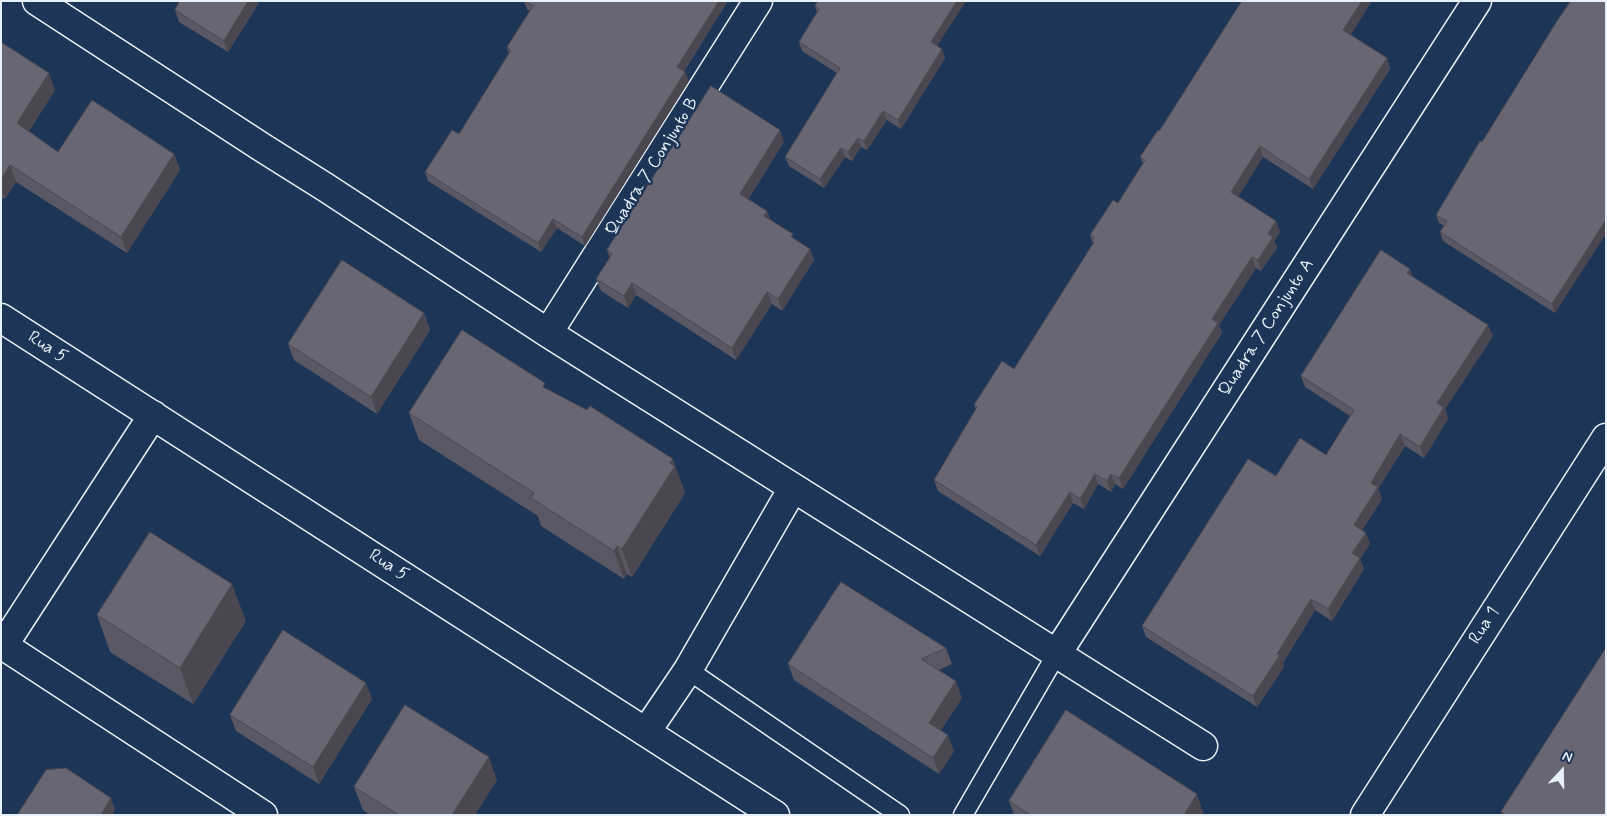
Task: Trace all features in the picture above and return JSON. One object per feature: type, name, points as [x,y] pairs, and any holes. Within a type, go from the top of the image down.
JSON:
[{"type":"street","name":"Quadra 7 Conjunto B","points":[[548,333],[758,1]]},
{"type":"street","name":"Quadra 7 Conjunto A","points":[[1056,655],[1477,1]]},
{"type":"street","points":[[41,2],[548,333],[1203,746]]},
{"type":"street","name":"Rua 5","points":[[1,318],[775,815]]},
{"type":"street","points":[[153,416],[2,645],[248,811]]},
{"type":"street","name":"Rua 1","points":[[1364,815],[1606,438]]},
{"type":"street","points":[[646,732],[688,670],[793,488]]},
{"type":"lane","points":[[963,815],[1056,655]]},
{"type":"lane","points":[[688,670],[900,815]]},
{"type":"building","points":[[180,1],[248,1],[224,41],[175,10]]},
{"type":"building","points":[[525,1],[719,1],[677,67],[685,72],[582,237],[553,219],[538,243],[425,172],[452,130],[459,134],[511,50],[507,47],[533,6]]},
{"type":"building","points":[[818,1],[957,1],[931,42],[942,49],[898,120],[883,111],[864,141],[858,138],[848,152],[841,148],[820,179],[785,157],[840,68],[799,42],[819,9],[815,6]]},
{"type":"building","points":[[1242,1],[1362,1],[1343,30],[1387,58],[1309,179],[1260,146],[1231,192],[1276,221],[1268,234],[1273,237],[1258,260],[1252,257],[1212,319],[1218,323],[1119,478],[1111,474],[1107,481],[1095,474],[1080,499],[1070,492],[1036,545],[934,480],[977,407],[974,405],[1002,361],[1014,369],[1094,242],[1092,241],[1094,237],[1090,235],[1113,200],[1118,203],[1145,160],[1140,157],[1159,131]]},
{"type":"building","points":[[1571,1],[1606,1],[1606,220],[1552,304],[1440,232],[1447,221],[1436,215],[1480,141],[1482,142]]},
{"type":"building","points":[[1,42],[49,73],[17,123],[58,152],[92,100],[174,154],[121,237],[10,165],[1,179]]},
{"type":"building","points":[[711,86],[780,130],[740,194],[767,211],[764,216],[793,234],[791,237],[810,249],[778,299],[767,292],[732,348],[632,283],[624,296],[596,279],[612,254],[607,250]]},
{"type":"building","points":[[1381,250],[1410,269],[1407,273],[1488,325],[1437,403],[1444,407],[1420,447],[1400,434],[1371,483],[1378,487],[1354,525],[1366,533],[1352,553],[1360,558],[1328,609],[1311,599],[1277,654],[1280,655],[1253,696],[1142,626],[1248,459],[1276,476],[1300,438],[1326,455],[1354,410],[1301,376]]},
{"type":"building","points":[[342,260],[424,313],[371,397],[288,344]]},
{"type":"building","points":[[462,330],[545,383],[543,387],[587,410],[590,406],[673,459],[670,463],[675,466],[622,549],[617,546],[614,551],[531,498],[534,493],[409,413]]},
{"type":"building","points":[[150,532],[232,584],[180,668],[97,615]]},
{"type":"building","points":[[841,582],[946,648],[921,659],[956,681],[929,723],[948,735],[933,758],[788,664]]},
{"type":"building","points":[[283,630],[366,683],[313,767],[230,715]]},
{"type":"building","points":[[1606,648],[1606,815],[1505,815],[1501,812]]},
{"type":"building","points":[[405,705],[489,757],[452,815],[399,815],[354,787]]},
{"type":"building","points":[[1066,710],[1197,794],[1184,815],[1030,815],[1009,801]]},
{"type":"building","points":[[66,768],[111,798],[101,815],[17,815],[46,770]]}]
